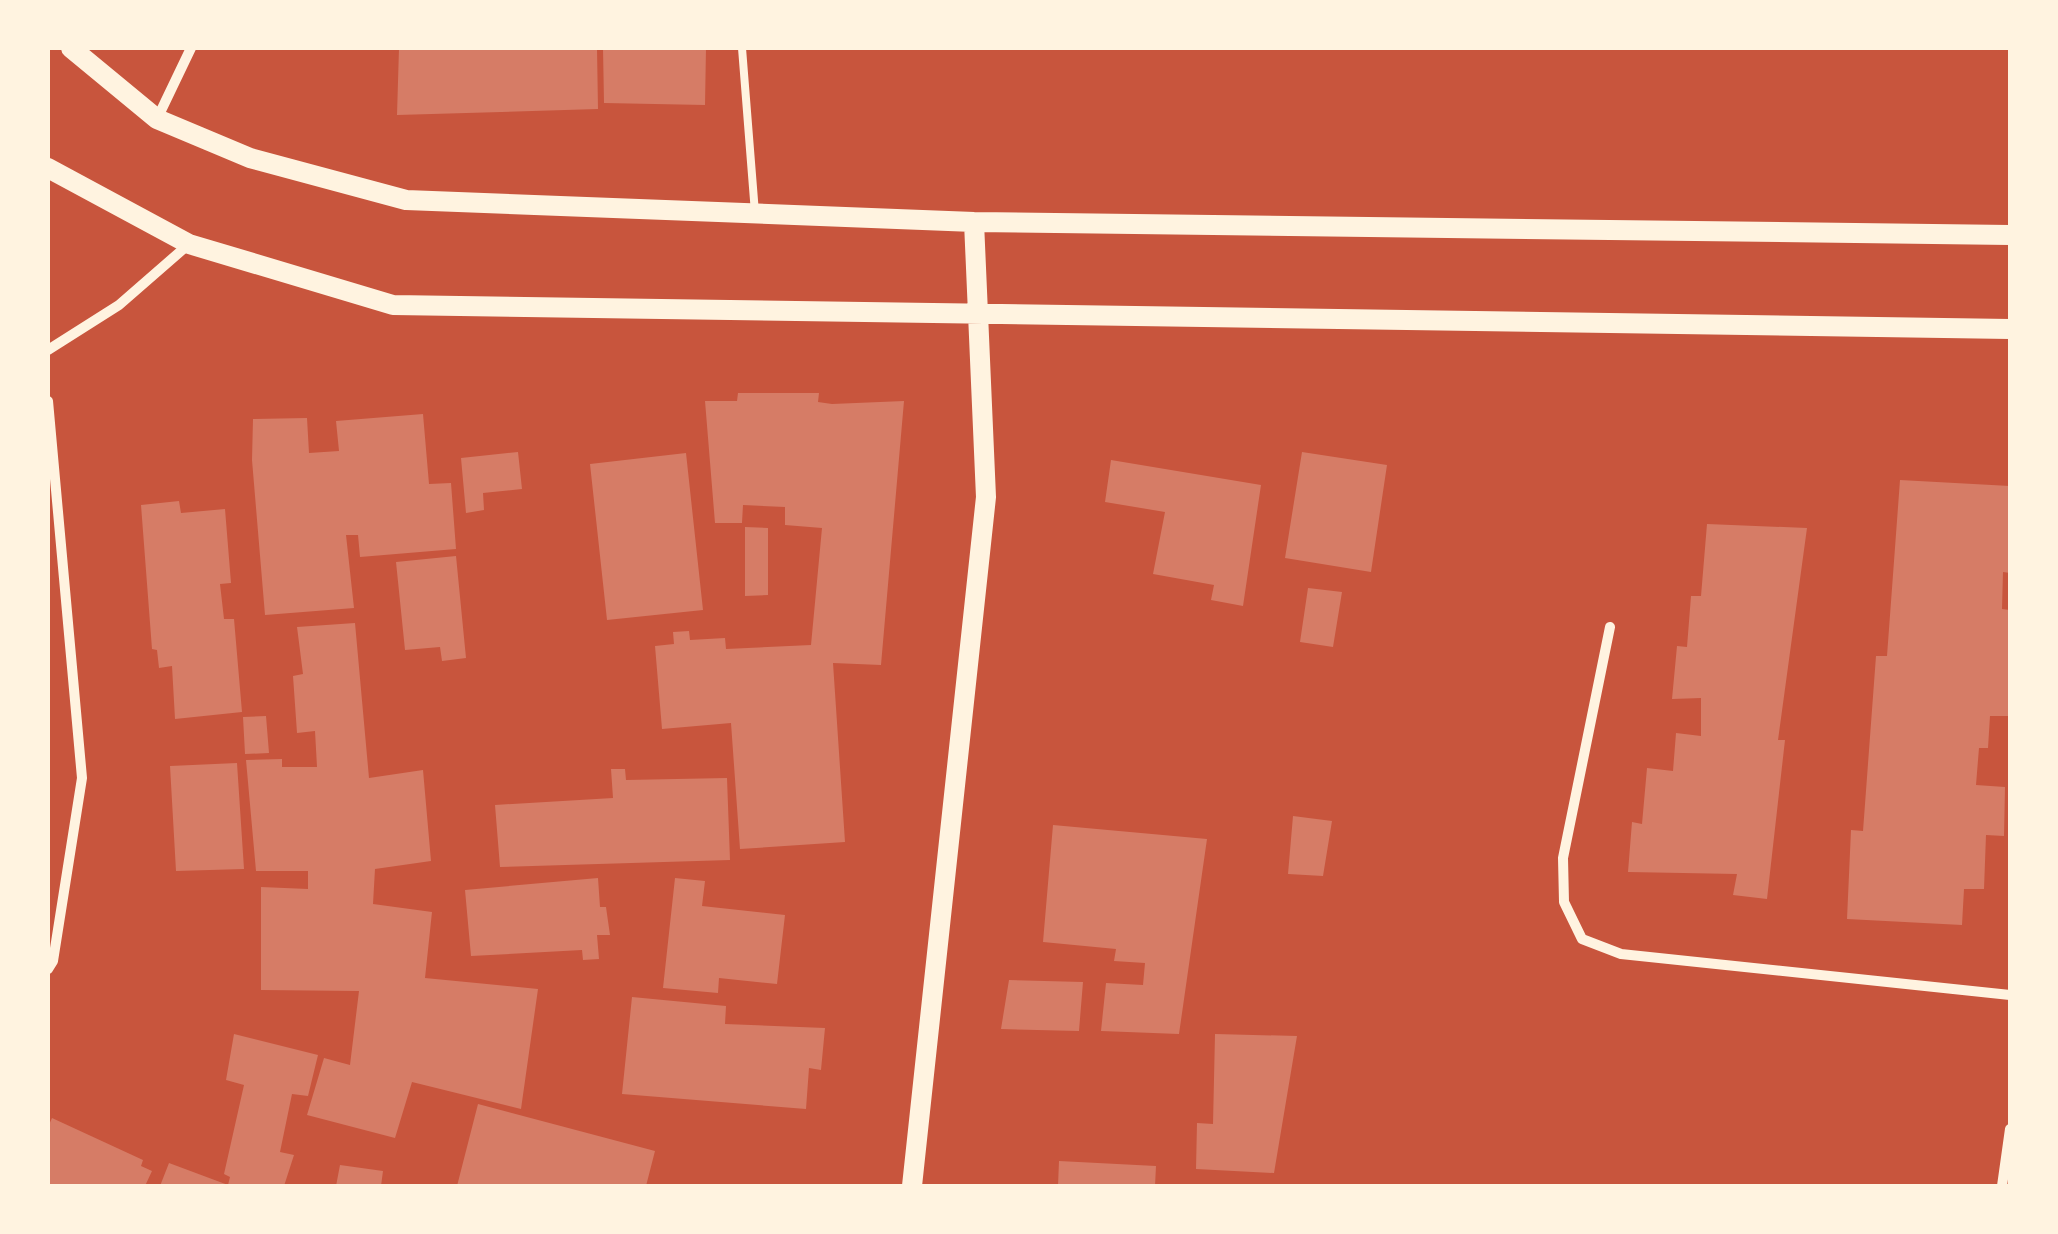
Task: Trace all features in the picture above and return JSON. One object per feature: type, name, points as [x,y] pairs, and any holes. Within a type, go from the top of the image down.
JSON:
[{"type":"main road","points":[[71,48],[157,119],[250,158],[406,200],[974,222],[2010,235]]},
{"type":"main road","points":[[48,168],[189,244],[393,304],[981,317],[2010,328]]},
{"type":"main road","points":[[912,1186],[986,496],[974,222]]},
{"type":"street","points":[[157,119],[191,48]]},
{"type":"street","points":[[48,350],[119,305],[189,244]]},
{"type":"street","points":[[48,401],[82,778],[53,960],[48,968]]},
{"type":"street","points":[[1610,627],[1563,858],[1564,902],[1582,939],[1621,954],[2010,996]]},
{"type":"street","points":[[2002,1186],[2010,1129]]},
{"type":"lane","points":[[742,48],[755,214]]},
{"type":"building","points":[[399,48],[597,48],[598,109],[397,115]]},
{"type":"building","points":[[603,48],[706,48],[705,105],[604,103]]},
{"type":"building","points":[[738,393],[819,393],[818,402],[832,404],[904,401],[881,665],[833,663],[845,842],[740,849],[731,723],[662,729],[655,646],[674,644],[673,632],[689,631],[690,640],[725,638],[726,649],[811,645],[822,528],[785,525],[785,507],[743,505],[742,523],[715,523],[705,401],[737,401]]},
{"type":"building","points":[[423,414],[429,484],[451,483],[456,549],[360,557],[358,535],[346,535],[354,608],[265,615],[252,460],[253,419],[307,418],[309,453],[339,451],[336,421]]},
{"type":"building","points":[[518,452],[522,489],[483,493],[484,510],[466,513],[461,458]]},
{"type":"building","points":[[1302,452],[1387,465],[1371,572],[1285,558]]},
{"type":"building","points":[[686,453],[703,610],[607,620],[590,464]]},
{"type":"building","points":[[1111,460],[1261,485],[1243,606],[1211,600],[1214,585],[1153,574],[1165,512],[1105,502]]},
{"type":"building","points":[[1900,480],[2010,486],[2010,573],[2003,572],[2002,609],[2010,610],[2010,716],[1990,716],[1988,748],[1979,748],[1976,785],[2005,787],[2004,836],[1986,835],[1984,889],[1964,889],[1962,925],[1847,919],[1851,830],[1863,831],[1876,656],[1887,656]]},
{"type":"building","points":[[179,501],[181,513],[225,509],[231,583],[220,584],[224,619],[234,619],[242,712],[175,719],[172,666],[159,668],[157,650],[152,649],[141,505]]},
{"type":"building","points":[[1707,524],[1807,528],[1778,740],[1785,740],[1767,899],[1733,895],[1737,874],[1628,872],[1632,822],[1642,824],[1647,768],[1673,771],[1676,733],[1701,736],[1701,698],[1672,699],[1677,646],[1687,647],[1691,596],[1701,596]]},
{"type":"building","points":[[745,527],[768,528],[768,595],[745,596]]},
{"type":"building","points":[[456,556],[466,658],[442,661],[440,647],[405,650],[396,562]]},
{"type":"building","points":[[1308,588],[1342,592],[1333,647],[1300,642]]},
{"type":"building","points":[[355,623],[369,778],[423,770],[431,861],[375,869],[373,904],[432,912],[425,978],[538,989],[521,1109],[412,1082],[395,1138],[307,1115],[324,1058],[350,1065],[359,991],[261,990],[261,887],[308,889],[308,871],[256,871],[246,760],[282,759],[282,767],[317,767],[315,731],[297,733],[293,676],[303,674],[297,627]]},
{"type":"building","points":[[266,716],[269,753],[245,754],[243,717]]},
{"type":"building","points":[[237,763],[244,869],[176,871],[170,766]]},
{"type":"building","points":[[611,769],[625,769],[626,780],[727,778],[730,860],[500,867],[495,805],[613,798]]},
{"type":"building","points":[[1293,816],[1332,821],[1323,876],[1288,874]]},
{"type":"building","points":[[1053,825],[1207,839],[1179,1034],[1101,1031],[1106,983],[1143,985],[1145,963],[1114,961],[1116,949],[1043,942]]},
{"type":"building","points":[[598,878],[600,907],[606,907],[610,935],[597,935],[599,959],[583,960],[582,950],[471,956],[465,890]]},
{"type":"building","points":[[675,878],[705,881],[702,906],[785,915],[777,984],[719,978],[718,993],[663,988]]},
{"type":"building","points":[[1009,980],[1083,982],[1079,1031],[1001,1029]]},
{"type":"building","points":[[632,997],[726,1006],[725,1024],[825,1028],[821,1070],[809,1068],[806,1109],[622,1094]]},
{"type":"building","points":[[234,1034],[318,1055],[308,1096],[292,1094],[280,1152],[294,1155],[284,1186],[160,1186],[169,1163],[228,1185],[230,1177],[224,1174],[244,1085],[226,1080]]},
{"type":"building","points":[[1215,1034],[1297,1036],[1274,1173],[1196,1169],[1197,1123],[1213,1124]]},
{"type":"building","points":[[478,1104],[655,1151],[646,1186],[457,1186]]},
{"type":"building","points":[[52,1118],[143,1160],[141,1166],[152,1171],[145,1186],[48,1186],[48,1127]]},
{"type":"building","points":[[1059,1161],[1156,1166],[1155,1186],[1058,1186]]},
{"type":"building","points":[[340,1165],[383,1171],[381,1186],[336,1186]]}]
